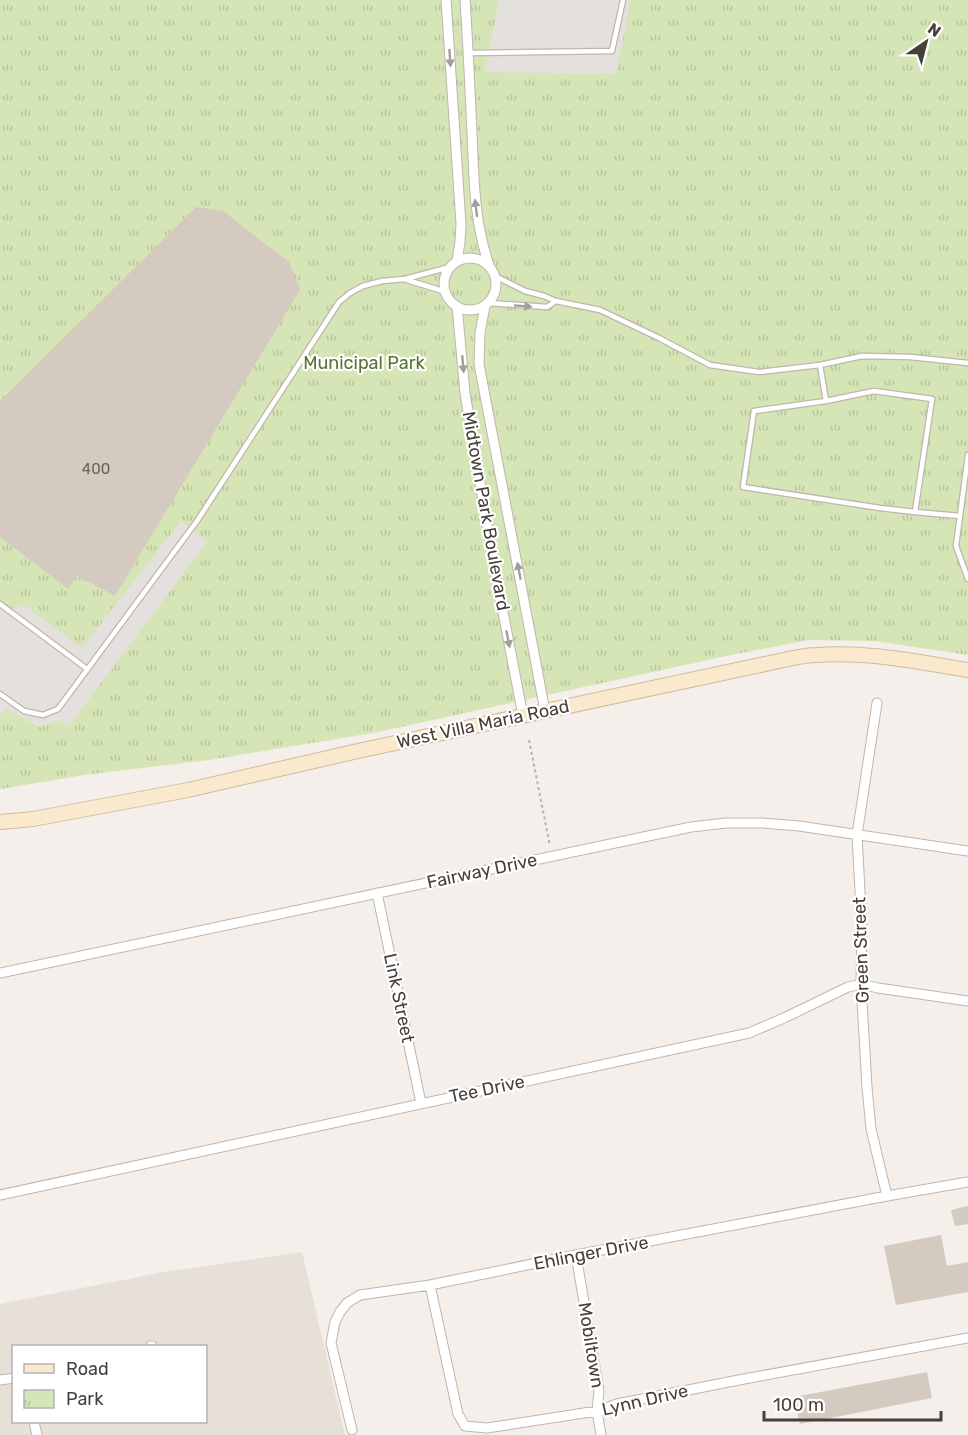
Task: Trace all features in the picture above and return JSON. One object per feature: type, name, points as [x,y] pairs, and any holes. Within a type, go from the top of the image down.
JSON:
[{"type":"main road","name":"West Villa Maria Road","points":[[0,822],[33,819],[188,790],[358,751],[815,655],[892,658],[968,670]]},
{"type":"street","points":[[446,0],[461,224],[454,264]]},
{"type":"street","points":[[465,0],[475,204],[482,243],[495,276],[496,290],[487,304],[471,310],[456,306],[450,300],[444,284],[446,275],[454,264],[465,258],[473,258],[489,265]]},
{"type":"street","name":"Midtown Park Boulevard","points":[[487,304],[480,333],[480,364],[545,711]]},
{"type":"street","name":"Midtown Park Boulevard","points":[[456,306],[465,393],[492,555],[523,716]]},
{"type":"street","name":"Green Street","points":[[877,703],[857,835],[862,928],[861,984],[867,1087],[871,1129],[887,1196]]},
{"type":"street","name":"Fairway Drive","points":[[0,973],[692,827],[726,823],[799,826],[968,851]]},
{"type":"street","name":"Link Street","points":[[377,893],[421,1103]]},
{"type":"street","points":[[861,984],[968,1001]]},
{"type":"street","name":"Tee Drive","points":[[0,1194],[749,1032],[848,987],[861,984]]},
{"type":"street","name":"Ehlinger Drive","points":[[352,1430],[331,1343],[335,1322],[340,1312],[360,1295],[430,1285],[576,1255],[968,1182]]},
{"type":"street","name":"Mobiltown","points":[[576,1255],[599,1391],[597,1412],[601,1435]]},
{"type":"street","name":"Lynn Drive","points":[[430,1285],[458,1414],[465,1425],[487,1428],[597,1412],[617,1404],[968,1338]]},
{"type":"lane","points":[[469,53],[612,51],[623,0]]},
{"type":"lane","points":[[0,694],[24,711],[43,715],[58,709],[197,521],[339,302],[363,286],[382,281],[405,279],[454,264]]},
{"type":"lane","points":[[495,276],[525,291],[556,301],[600,310],[710,365],[759,372],[820,365],[862,356],[910,357],[968,363]]},
{"type":"lane","points":[[405,279],[446,292]]},
{"type":"lane","points":[[487,304],[547,308],[556,301]]},
{"type":"lane","points":[[820,365],[826,401]]},
{"type":"lane","points":[[915,512],[932,399],[874,391],[826,401],[754,411],[743,487],[880,508],[915,512],[960,516]]},
{"type":"lane","points":[[968,454],[956,546],[968,579]]},
{"type":"lane","points":[[0,604],[87,669]]},
{"type":"path","points":[[529,740],[552,857]]},
{"type":"shaded area","points":[[499,0],[631,0],[616,74],[485,72]]},
{"type":"shaded area","points":[[181,521],[207,542],[69,726],[60,720],[39,727],[7,709],[0,715],[0,600],[13,610],[21,603],[82,648]]},
{"type":"shaded area","points":[[302,1252],[345,1435],[0,1435],[0,1304],[164,1272]]},
{"type":"green space","name":"Municipal Park","points":[[0,0],[968,0],[968,655],[874,641],[809,640],[373,733],[209,760],[84,775],[0,789]]},
{"type":"building","points":[[196,207],[223,211],[289,262],[300,290],[115,596],[77,576],[68,589],[0,537],[0,401]]},
{"type":"building","points":[[968,1206],[968,1224],[955,1226],[951,1210]]},
{"type":"building","points":[[941,1235],[947,1266],[968,1262],[968,1292],[896,1305],[884,1246]]},
{"type":"building","points":[[927,1372],[932,1398],[800,1424],[794,1397]]}]
